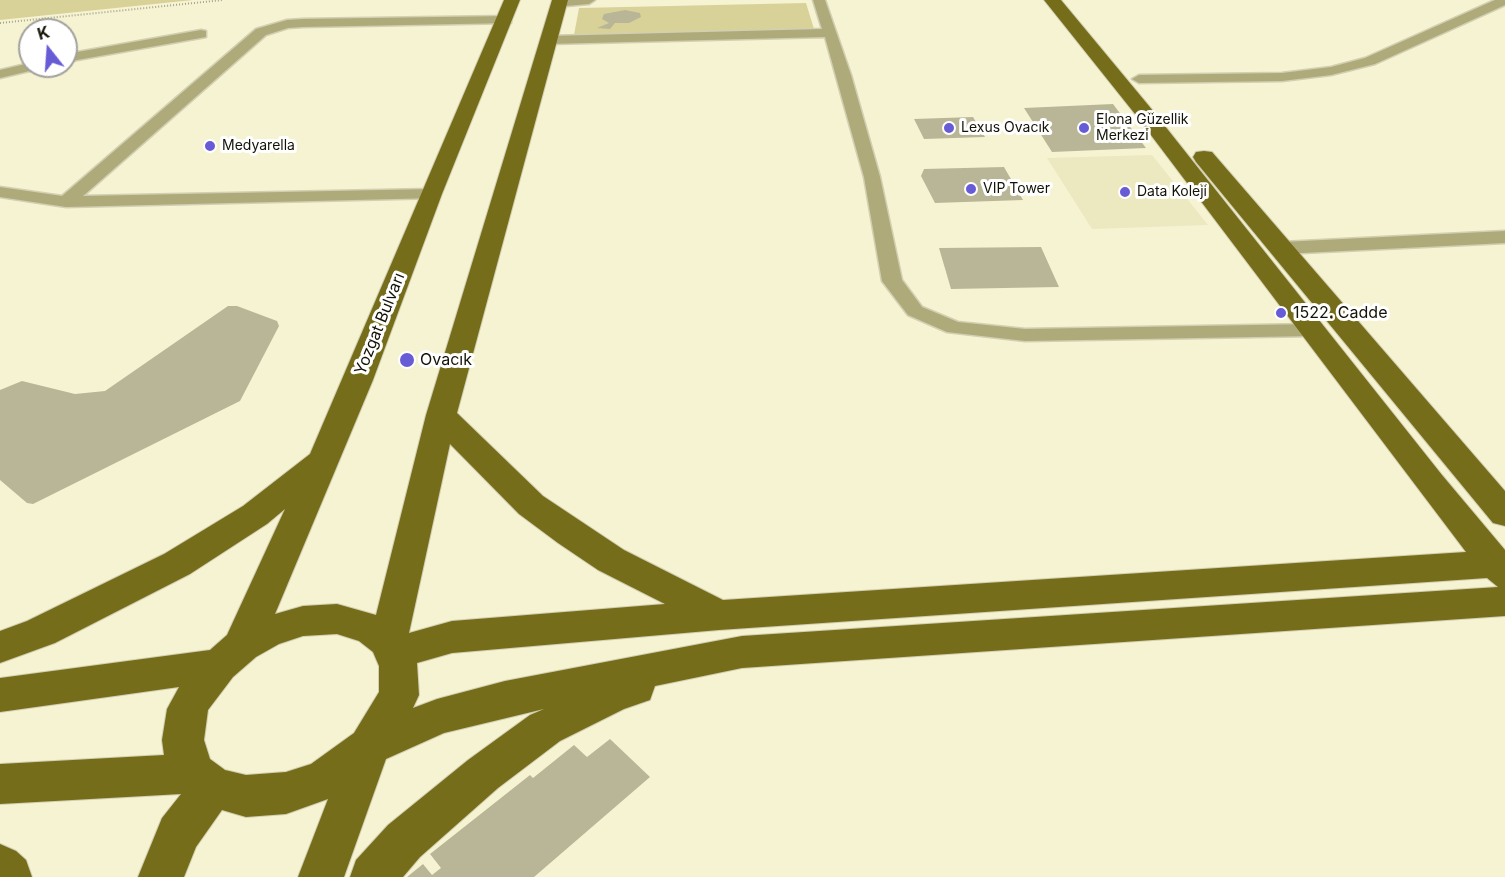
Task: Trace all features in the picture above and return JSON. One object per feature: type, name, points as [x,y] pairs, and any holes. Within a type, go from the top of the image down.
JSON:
[{"type":"main road","points":[[1052,0],[1142,110],[1430,483],[1502,567]]},
{"type":"main road","points":[[1073,0],[1505,514]]},
{"type":"main road","points":[[391,648],[441,415],[559,2]]},
{"type":"main road","name":"Yozgat Bulvarı","points":[[230,655],[323,460],[358,380],[431,194],[509,10]]},
{"type":"main road","points":[[441,415],[490,467],[531,505],[570,534],[611,560],[719,615]]},
{"type":"main road","points":[[0,646],[41,632],[177,564],[255,515],[323,460]]},
{"type":"main road","points":[[391,648],[452,638],[719,615],[1502,567]]},
{"type":"main road","points":[[0,784],[204,780],[246,796],[285,793],[324,780],[369,746],[437,717],[505,699],[742,652],[1505,601]]},
{"type":"main road","points":[[0,695],[230,655],[285,626],[320,619],[354,622],[373,630],[391,648],[399,666],[399,694],[369,746],[321,877]]},
{"type":"main road","points":[[373,877],[404,841],[483,774],[545,728],[610,697],[742,652]]},
{"type":"main road","points":[[204,780],[186,757],[183,740],[184,724],[196,692],[230,655]]},
{"type":"main road","points":[[161,877],[178,834],[204,780]]},
{"type":"main road","points":[[0,867],[9,877]]},
{"type":"street","points":[[559,2],[589,0]]},
{"type":"street","points":[[819,0],[872,177],[892,281],[915,311],[954,328],[1025,335],[1313,330]]},
{"type":"street","points":[[1471,0],[1501,5]]},
{"type":"street","points":[[1139,79],[1282,77],[1331,71],[1370,61],[1501,5]]},
{"type":"street","points":[[66,202],[261,32],[303,23],[509,10]]},
{"type":"street","points":[[549,40],[830,33]]},
{"type":"street","points":[[78,56],[201,34]]},
{"type":"street","points":[[0,74],[18,70]]},
{"type":"street","points":[[0,192],[66,202],[431,194]]},
{"type":"street","points":[[1282,248],[1505,237]]},
{"type":"path","points":[[0,23],[223,0]]},
{"type":"shaded area","points":[[0,0],[193,0],[18,18],[0,20]]},
{"type":"shaded area","points":[[806,3],[814,29],[574,35],[579,8]]},
{"type":"shaded area","name":"Data Koleji","points":[[1152,155],[1208,225],[1092,229],[1047,158]]},
{"type":"building","points":[[625,10],[640,13],[641,17],[629,23],[615,23],[610,29],[597,28],[609,23],[602,19],[604,14]]},
{"type":"building","name":"Elona Güzellik Merkezi","points":[[1113,104],[1146,148],[1052,152],[1024,108]]},
{"type":"building","name":"Lexus Ovacık","points":[[973,117],[985,137],[924,139],[914,119]]},
{"type":"building","name":"VIP Tower","points":[[1004,167],[1023,200],[935,203],[921,176],[924,169]]},
{"type":"building","points":[[1041,247],[1059,287],[951,289],[939,248]]},
{"type":"building","points":[[228,306],[237,306],[277,321],[279,326],[240,401],[33,504],[27,503],[0,480],[0,390],[22,381],[75,394],[105,391]]},
{"type":"building","points":[[610,739],[650,777],[534,877],[407,877],[423,864],[432,875],[441,868],[430,854],[530,775],[533,778],[574,745],[587,757]]},
{"type":"place","name":"Lexus Ovacık","points":[[949,128]]},
{"type":"place","name":"Elona Güzellik Merkezi","points":[[1084,128]]},
{"type":"place","name":"Medyarella","points":[[210,146]]},
{"type":"place","name":"VIP Tower","points":[[971,189]]},
{"type":"place","name":"Data Koleji","points":[[1125,192]]},
{"type":"place","name":"1522. Cadde","points":[[1281,313]]},
{"type":"place","name":"Ovacık","points":[[407,360]]}]
